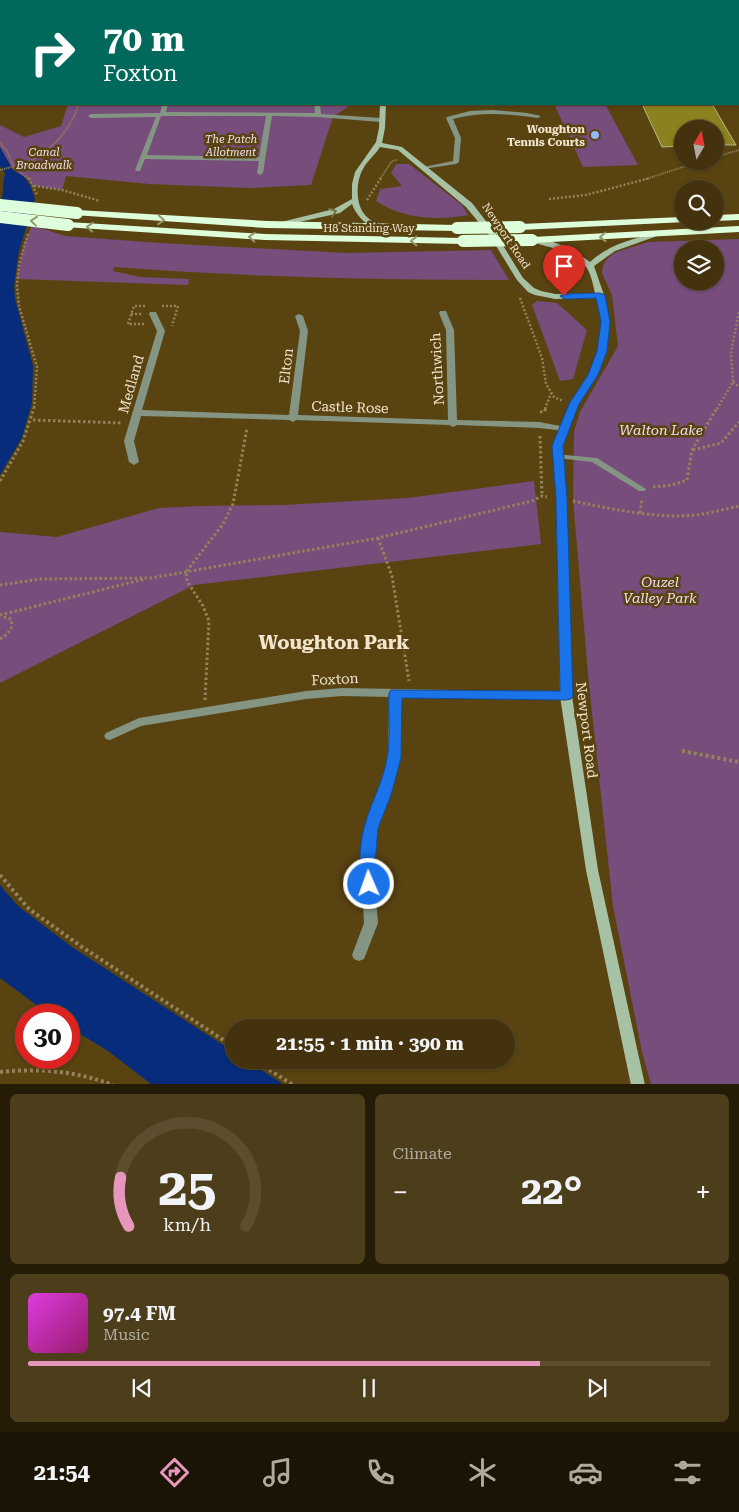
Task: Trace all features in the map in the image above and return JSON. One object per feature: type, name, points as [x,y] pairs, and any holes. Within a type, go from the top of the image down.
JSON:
[{"type":"highway","name":"H8 Standing Way","points":[[0,204],[174,221],[276,226],[456,228],[674,220]]},
{"type":"highway","name":"H8 Standing Way","points":[[0,217],[164,233],[376,241],[532,240],[656,235],[739,229]]},
{"type":"highway","points":[[724,218],[739,217]]},
{"type":"street","points":[[383,105],[382,133],[379,145],[358,171],[355,182],[354,201],[358,212],[364,218],[370,223],[384,228]]},
{"type":"street","points":[[425,168],[456,162],[458,138],[449,118],[461,114],[488,112],[513,112],[538,116]]},
{"type":"street","name":"Newport Road","points":[[379,145],[400,148],[469,205],[479,216],[522,281],[532,290],[545,294],[564,296],[600,295]]},
{"type":"street","points":[[276,226],[337,211],[354,201]]},
{"type":"street","points":[[532,240],[554,244],[578,255],[590,266],[600,255],[615,248],[656,235]]},
{"type":"street","name":"Newport Road","points":[[590,266],[600,295],[606,322],[602,351],[593,375],[574,404],[558,446],[566,696],[592,870],[638,1084]]},
{"type":"street","name":"Northwich","points":[[443,313],[450,330],[453,424]]},
{"type":"street","name":"Medland","points":[[134,462],[128,441],[161,331],[153,314]]},
{"type":"street","name":"Elton","points":[[293,419],[304,331],[299,316]]},
{"type":"street","name":"Castle Rose","points":[[135,418],[249,418],[539,425],[563,429]]},
{"type":"street","name":"Foxton","points":[[110,736],[139,722],[342,692],[566,696]]},
{"type":"street","points":[[359,955],[371,924],[367,864],[371,828],[384,795],[394,758],[395,693]]},
{"type":"lane","points":[[138,170],[165,105]]},
{"type":"lane","points":[[317,105],[318,115]]},
{"type":"lane","points":[[260,173],[270,115]]},
{"type":"lane","points":[[91,116],[318,115],[381,120]]},
{"type":"lane","points":[[143,157],[262,159]]},
{"type":"lane","points":[[558,456],[594,460],[642,489]]},
{"type":"path","points":[[0,170],[26,163],[43,155],[69,130],[79,105]]},
{"type":"path","points":[[0,143],[7,151],[15,169],[28,176],[39,201]]},
{"type":"path","points":[[724,154],[739,150]]},
{"type":"path","points":[[367,200],[392,161],[410,156]]},
{"type":"path","points":[[15,169],[29,165],[33,160]]},
{"type":"path","points":[[549,200],[560,200],[614,188],[674,169]]},
{"type":"path","points":[[34,186],[62,190],[104,202]]},
{"type":"path","points":[[0,481],[23,445],[33,420],[36,401],[37,366],[21,314],[17,286],[24,244],[29,231]]},
{"type":"path","points":[[522,281],[515,286],[542,358],[546,384],[554,397],[574,404]]},
{"type":"path","points":[[640,513],[642,489],[672,485],[686,480],[692,450],[733,382],[730,353],[739,311]]},
{"type":"path","points":[[733,382],[739,387]]},
{"type":"path","points":[[542,496],[539,425],[544,412]]},
{"type":"path","points":[[33,420],[135,418]]},
{"type":"path","points":[[205,713],[209,621],[203,606],[187,581],[186,572],[223,524],[233,504],[249,418]]},
{"type":"path","points":[[692,450],[721,443],[739,422]]},
{"type":"path","points":[[0,615],[151,578],[378,538],[392,576],[411,693]]},
{"type":"path","points":[[0,584],[41,580],[151,578]]},
{"type":"path","points":[[0,615],[11,619],[13,624],[11,630],[0,639]]},
{"type":"path","points":[[682,751],[739,762]]},
{"type":"path","points":[[0,875],[36,913],[82,947],[225,1040]]},
{"type":"path","points":[[269,1069],[293,1084]]},
{"type":"path","points":[[0,1072],[77,1073],[113,1084]]},
{"type":"green space","name":"The Patch Allotment","points":[[68,105],[351,105],[333,117],[311,185],[249,188],[149,184],[66,176],[62,190],[34,186],[24,176],[13,170],[0,147],[0,125],[24,137],[61,126]]},
{"type":"green space","name":"Woughton Tennis Courts","points":[[554,105],[606,105],[638,165],[583,167]]},
{"type":"green space","points":[[396,164],[409,164],[462,205],[468,215],[444,218],[421,217],[397,212],[376,201],[380,189],[402,186],[391,173]]},
{"type":"green space","points":[[32,225],[65,236],[160,243],[347,253],[491,250],[509,280],[312,277],[114,267],[113,271],[140,277],[189,279],[188,285],[17,279],[24,244]]},
{"type":"green space","name":"Ouzel Valley Park","points":[[739,239],[739,1084],[651,1084],[642,1052],[613,906],[589,685],[573,500],[574,432],[580,412],[618,346],[612,295],[602,273],[603,265],[614,253],[648,242],[674,241],[674,290],[724,290],[724,240],[709,240]]},
{"type":"green space","points":[[537,301],[557,303],[587,330],[573,379],[560,381],[532,305]]},
{"type":"green space","points":[[534,481],[541,544],[194,585],[0,683],[0,532],[57,537],[159,508],[284,505],[408,498]]},
{"type":"water","points":[[0,147],[13,170],[24,176],[31,187],[35,199],[19,251],[14,286],[15,298],[33,366],[32,403],[22,438],[0,475],[0,208],[5,173],[0,166]]},
{"type":"water","points":[[0,885],[18,906],[72,947],[225,1046],[225,1069],[260,1069],[283,1084],[151,1084],[108,1051],[80,1034],[80,1004],[35,1004],[0,978]]},
{"type":"building","points":[[642,105],[713,105],[721,120],[674,120],[674,146],[662,147]]},
{"type":"building","points":[[724,124],[736,145],[724,145]]},
{"type":"place","name":"Woughton Tennis Courts","points":[[595,135]]},
{"type":"district","name":"Woughton Park","points":[[334,642]]},
{"type":"route","points":[[369,884],[367,864],[371,828],[384,795],[394,758],[395,693],[566,696],[558,446],[574,404],[593,375],[602,351],[606,322],[600,295],[564,296]]},
{"type":"park label","name":"Canal Broadwalk","points":[[44,158]]},
{"type":"park label","name":"Walton Lake","points":[[661,430]]}]
